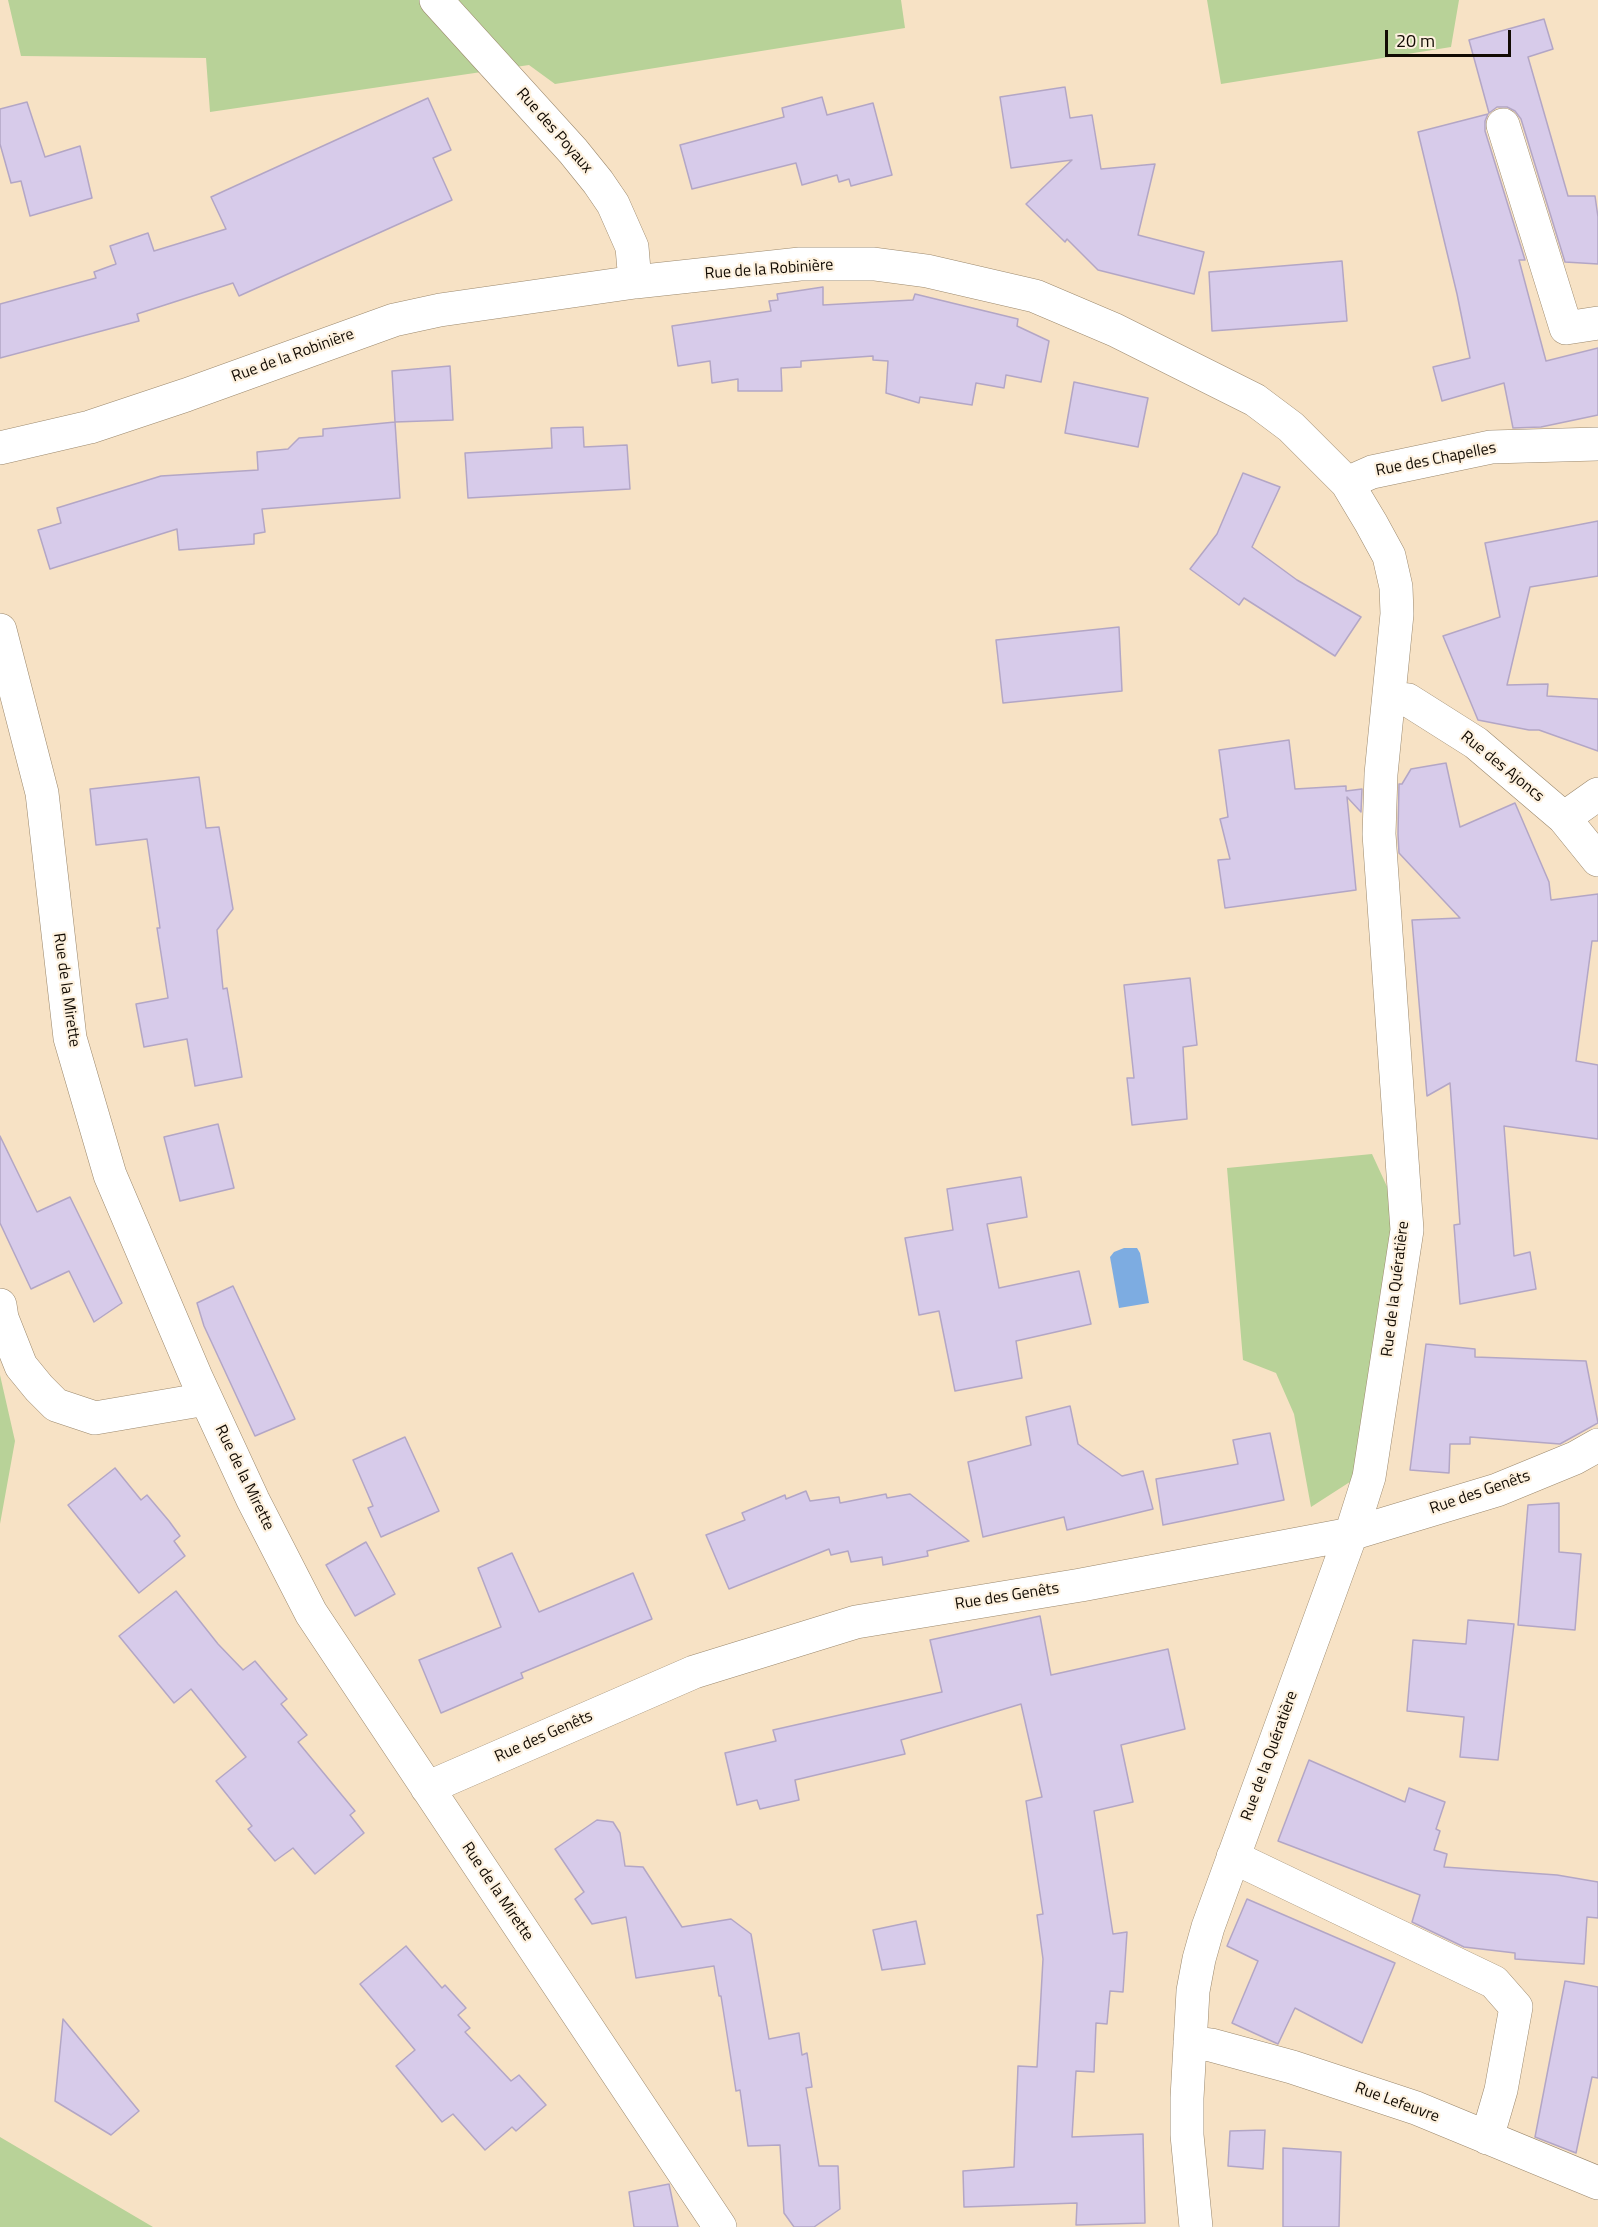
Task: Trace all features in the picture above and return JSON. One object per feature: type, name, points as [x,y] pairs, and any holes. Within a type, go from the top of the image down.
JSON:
[{"type":"street","name":"Rue des Poyaux","points":[[436,0],[573,151],[598,182],[613,204],[632,247],[635,282]]},
{"type":"street","points":[[1503,125],[1566,328],[1598,323]]},
{"type":"street","name":"Rue de la Robinière","points":[[0,448],[90,427],[394,320],[440,310],[635,282],[800,264],[874,264],[938,273],[1035,296],[1114,330],[1254,400],[1291,427],[1347,483],[1389,556],[1396,587],[1397,614],[1389,698]]},
{"type":"street","name":"Rue des Chapelles","points":[[1347,483],[1372,472],[1491,447],[1598,444]]},
{"type":"street","name":"Rue de la Mirette","points":[[0,630],[42,793],[70,1038],[110,1175],[206,1399],[253,1500],[311,1613],[720,2227]]},
{"type":"street","name":"Rue des Ajoncs","points":[[1389,698],[1408,700],[1476,743],[1564,818],[1598,860]]},
{"type":"street","name":"Rue de la Quératière","points":[[1196,2227],[1187,2135],[1187,2098],[1194,1991],[1199,1959],[1208,1927],[1351,1534],[1369,1477],[1407,1230],[1379,834],[1381,774],[1389,698]]},
{"type":"street","points":[[1564,818],[1598,794]]},
{"type":"street","points":[[0,1305],[2,1318],[21,1366],[56,1405],[95,1418],[206,1399]]},
{"type":"street","name":"Rue des Genêts","points":[[427,1788],[694,1672],[856,1622],[1081,1585],[1351,1534],[1497,1490],[1575,1458],[1598,1445]]},
{"type":"street","points":[[1233,1857],[1494,1982],[1516,2007],[1501,2090],[1487,2138]]},
{"type":"street","name":"Rue Lefeuvre","points":[[1190,2042],[1212,2045],[1292,2067],[1416,2108],[1598,2183]]},
{"type":"green space","points":[[8,0],[901,0],[905,28],[555,84],[529,65],[210,112],[206,58],[21,56]]},
{"type":"green space","points":[[1207,0],[1459,0],[1451,47],[1221,84]]},
{"type":"green space","points":[[1372,1154],[1407,1230],[1370,1469],[1311,1507],[1294,1414],[1276,1373],[1243,1360],[1227,1168]]},
{"type":"green space","points":[[0,1375],[15,1441],[0,1524]]},
{"type":"green space","points":[[0,2137],[153,2227],[0,2227]]},
{"type":"water","points":[[1124,1248],[1137,1248],[1140,1253],[1149,1303],[1119,1308],[1110,1257],[1114,1252]]},
{"type":"building","points":[[1544,19],[1553,49],[1528,57],[1568,196],[1595,196],[1598,217],[1598,264],[1565,262],[1521,119],[1515,111],[1507,107],[1497,107],[1489,113],[1469,40]]},
{"type":"building","points":[[1065,87],[1070,118],[1092,115],[1101,169],[1155,164],[1138,235],[1204,252],[1194,294],[1098,270],[1067,239],[1065,242],[1026,204],[1072,160],[1011,168],[1000,97]]},
{"type":"building","points":[[822,97],[827,115],[873,103],[892,175],[851,186],[849,179],[839,182],[837,175],[802,185],[796,163],[692,189],[680,145],[784,117],[782,108]]},
{"type":"building","points":[[428,98],[451,150],[433,158],[452,200],[239,296],[233,283],[137,314],[139,321],[0,358],[0,304],[96,278],[94,272],[116,264],[110,246],[148,233],[154,251],[226,229],[211,197]]},
{"type":"building","points":[[27,102],[45,157],[80,146],[92,198],[30,216],[21,181],[11,183],[0,144],[0,109]]},
{"type":"building","points":[[1488,114],[1485,131],[1525,260],[1519,260],[1546,361],[1598,348],[1598,415],[1541,427],[1513,428],[1504,383],[1442,401],[1433,367],[1470,358],[1418,132]]},
{"type":"building","points":[[1342,261],[1347,321],[1212,331],[1209,272]]},
{"type":"building","points":[[823,287],[823,305],[913,300],[915,294],[1018,319],[1017,326],[1049,341],[1041,382],[1006,375],[1004,388],[976,383],[972,405],[920,397],[919,403],[886,393],[888,361],[873,360],[873,356],[801,361],[801,367],[781,368],[782,391],[738,391],[738,379],[712,383],[710,361],[678,366],[672,326],[771,311],[769,301],[778,300],[777,294]]},
{"type":"building","points":[[450,366],[453,420],[395,422],[392,371]]},
{"type":"building","points":[[1074,382],[1148,398],[1138,447],[1065,433]]},
{"type":"building","points":[[395,422],[400,498],[262,509],[265,532],[254,534],[254,544],[179,550],[177,529],[50,569],[38,530],[61,523],[57,508],[161,476],[258,470],[257,452],[288,449],[299,438],[323,436],[323,429]]},
{"type":"building","points":[[583,427],[584,447],[627,445],[630,489],[468,498],[465,453],[552,448],[551,428]]},
{"type":"building","points":[[1243,473],[1280,487],[1252,547],[1297,580],[1361,617],[1335,656],[1244,598],[1239,605],[1190,569],[1217,534]]},
{"type":"building","points":[[1598,521],[1598,576],[1530,587],[1507,685],[1548,684],[1547,696],[1598,699],[1598,751],[1539,730],[1478,720],[1443,636],[1500,617],[1485,543]]},
{"type":"building","points":[[1119,627],[1122,691],[1003,703],[996,640]]},
{"type":"building","points":[[1289,740],[1295,789],[1346,786],[1346,791],[1362,789],[1361,812],[1347,797],[1356,890],[1225,908],[1218,860],[1230,859],[1220,819],[1228,817],[1219,750]]},
{"type":"building","points":[[1446,763],[1460,827],[1515,803],[1549,882],[1551,900],[1598,894],[1598,941],[1592,941],[1576,1061],[1598,1065],[1598,1139],[1504,1126],[1514,1256],[1530,1252],[1536,1289],[1460,1304],[1454,1225],[1460,1224],[1450,1083],[1427,1096],[1412,920],[1460,918],[1399,853],[1398,834],[1399,784],[1402,784],[1411,769]]},
{"type":"building","points":[[199,777],[206,828],[219,827],[233,909],[217,930],[223,989],[227,988],[242,1077],[195,1086],[187,1039],[144,1047],[136,1004],[168,998],[147,839],[96,845],[90,789]]},
{"type":"building","points":[[1190,978],[1197,1045],[1183,1047],[1187,1119],[1132,1125],[1127,1078],[1134,1078],[1124,985]]},
{"type":"building","points":[[218,1124],[234,1188],[180,1201],[164,1137]]},
{"type":"building","points":[[0,1136],[37,1212],[70,1197],[122,1303],[94,1322],[69,1271],[31,1289],[0,1223]]},
{"type":"building","points":[[1021,1177],[1027,1217],[987,1224],[999,1288],[1079,1271],[1091,1324],[1016,1341],[1022,1378],[955,1391],[939,1311],[919,1315],[905,1238],[953,1230],[947,1189]]},
{"type":"building","points":[[233,1286],[295,1419],[255,1436],[204,1326],[197,1303]]},
{"type":"building","points":[[1426,1344],[1475,1349],[1475,1357],[1586,1361],[1598,1423],[1560,1444],[1470,1437],[1470,1444],[1450,1444],[1449,1473],[1410,1470]]},
{"type":"building","points":[[1070,1406],[1078,1444],[1122,1476],[1143,1471],[1153,1509],[1067,1530],[1064,1517],[983,1537],[968,1462],[1031,1445],[1026,1417]]},
{"type":"building","points":[[1270,1433],[1284,1500],[1163,1525],[1156,1479],[1238,1464],[1233,1440]]},
{"type":"building","points":[[405,1437],[439,1511],[381,1537],[368,1508],[373,1506],[353,1460]]},
{"type":"building","points":[[115,1468],[141,1500],[147,1495],[169,1521],[180,1536],[174,1541],[185,1556],[139,1593],[68,1505]]},
{"type":"building","points":[[806,1491],[810,1501],[839,1497],[840,1503],[886,1494],[887,1498],[910,1494],[969,1541],[927,1551],[928,1556],[883,1565],[882,1557],[851,1562],[848,1551],[831,1555],[829,1549],[729,1589],[706,1535],[745,1520],[742,1513],[785,1495],[786,1499]]},
{"type":"building","points":[[1559,1503],[1559,1552],[1581,1554],[1575,1630],[1518,1625],[1528,1505]]},
{"type":"building","points":[[366,1542],[395,1594],[355,1616],[326,1565]]},
{"type":"building","points":[[512,1553],[539,1612],[633,1573],[652,1619],[521,1673],[523,1678],[441,1713],[419,1660],[501,1627],[478,1568]]},
{"type":"building","points":[[176,1591],[218,1644],[243,1670],[255,1661],[287,1699],[281,1704],[307,1735],[298,1742],[355,1811],[350,1815],[364,1833],[315,1874],[293,1848],[275,1861],[248,1829],[252,1826],[216,1781],[246,1757],[191,1689],[174,1703],[119,1636]]},
{"type":"building","points":[[1040,1616],[1051,1675],[1168,1649],[1185,1729],[1121,1745],[1133,1802],[1094,1811],[1113,1934],[1127,1932],[1123,1992],[1110,1991],[1107,2024],[1096,2023],[1094,2072],[1076,2071],[1072,2137],[1143,2134],[1145,2223],[1076,2225],[1077,2203],[964,2207],[963,2171],[1014,2167],[1018,2066],[1037,2067],[1043,1959],[1037,1915],[1043,1914],[1026,1801],[1042,1797],[1021,1704],[901,1740],[905,1754],[795,1780],[799,1800],[760,1809],[757,1800],[737,1805],[725,1753],[776,1741],[773,1730],[942,1692],[930,1640]]},
{"type":"building","points":[[1468,1620],[1514,1624],[1498,1760],[1460,1757],[1464,1717],[1407,1711],[1413,1640],[1466,1644]]},
{"type":"building","points":[[1309,1760],[1405,1802],[1409,1788],[1445,1802],[1436,1829],[1440,1831],[1434,1850],[1447,1854],[1444,1867],[1557,1875],[1598,1882],[1598,1918],[1587,1917],[1584,1964],[1515,1959],[1515,1953],[1464,1947],[1412,1922],[1420,1895],[1278,1841]]},
{"type":"building","points":[[597,1820],[613,1822],[620,1833],[625,1866],[643,1867],[682,1927],[731,1919],[751,1934],[769,2039],[799,2033],[802,2055],[807,2053],[812,2087],[806,2088],[819,2166],[838,2166],[840,2209],[814,2227],[794,2227],[784,2213],[780,2145],[748,2146],[740,2090],[736,2091],[714,1966],[636,1978],[626,1917],[592,1924],[575,1899],[584,1892],[555,1849]]},
{"type":"building","points":[[1247,1899],[1395,1963],[1362,2043],[1295,2008],[1278,2044],[1232,2023],[1258,1961],[1227,1946]]},
{"type":"building","points":[[916,1921],[925,1964],[882,1970],[873,1930]]},
{"type":"building","points":[[406,1946],[442,1988],[445,1985],[466,2008],[458,2015],[470,2028],[465,2032],[511,2081],[519,2075],[546,2105],[516,2131],[512,2127],[485,2150],[453,2114],[442,2122],[396,2066],[415,2050],[360,1984]]},
{"type":"building","points":[[1565,1981],[1598,1987],[1598,2078],[1592,2077],[1576,2153],[1535,2137]]},
{"type":"building","points":[[63,2019],[139,2111],[111,2135],[55,2101]]},
{"type":"building","points":[[1265,2130],[1263,2169],[1228,2166],[1230,2131]]},
{"type":"building","points":[[1283,2148],[1341,2152],[1339,2227],[1283,2227]]},
{"type":"building","points":[[669,2184],[678,2227],[634,2227],[629,2192]]}]
